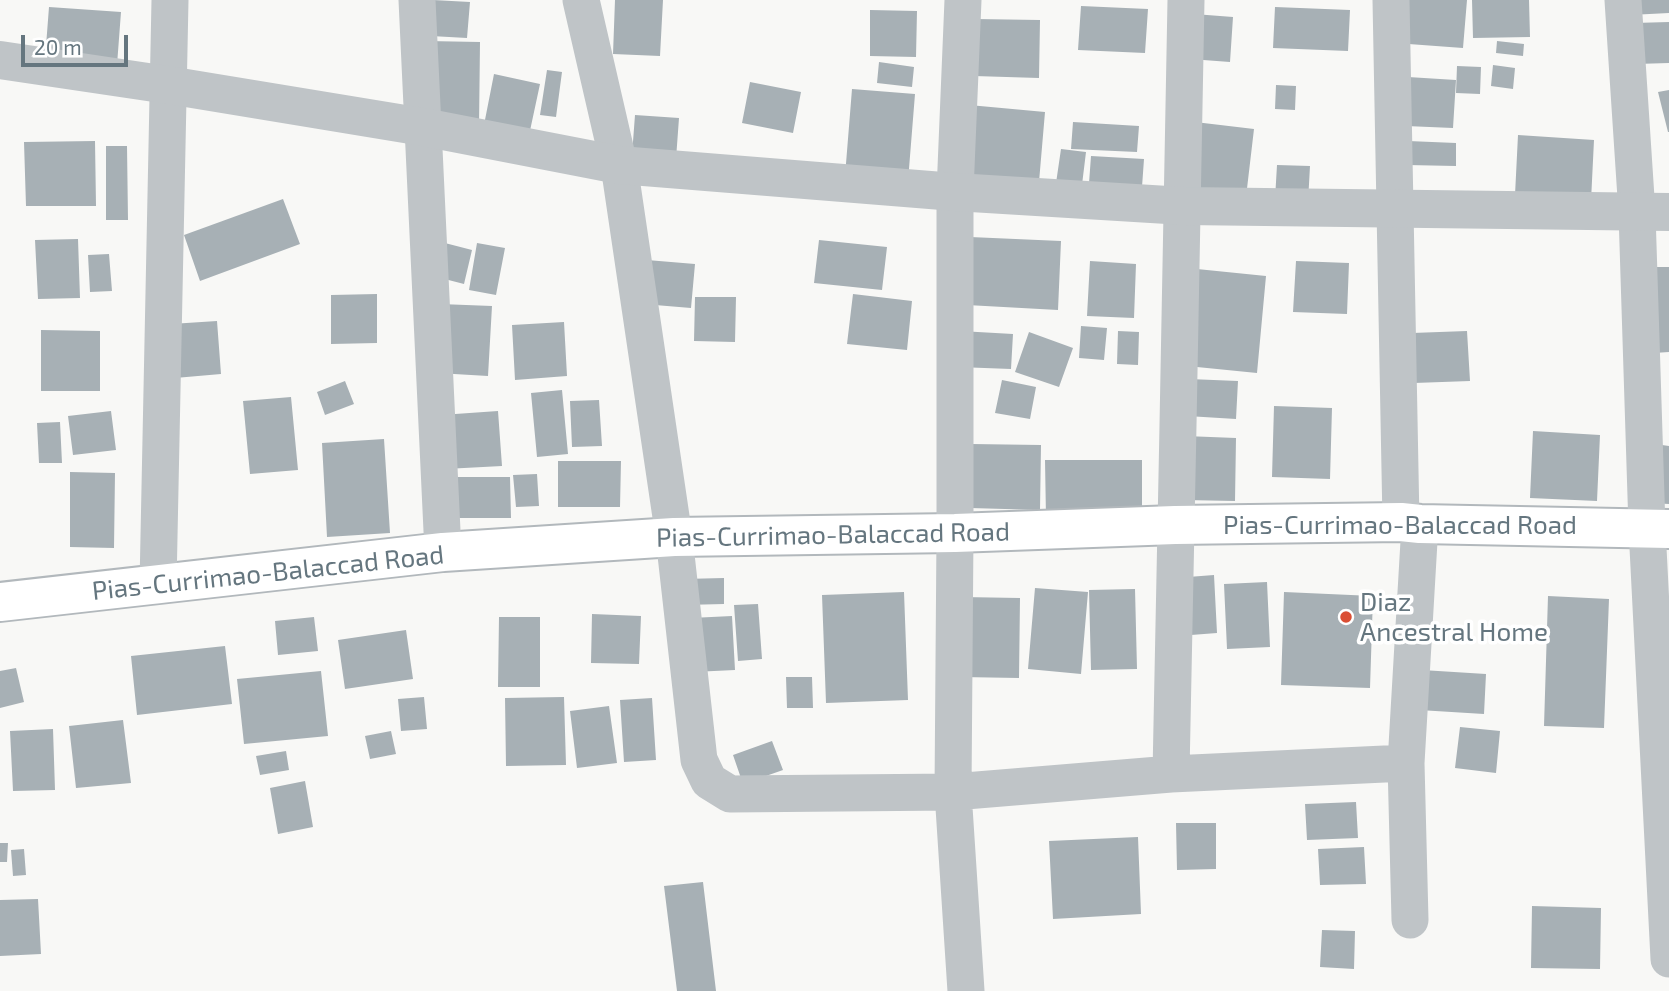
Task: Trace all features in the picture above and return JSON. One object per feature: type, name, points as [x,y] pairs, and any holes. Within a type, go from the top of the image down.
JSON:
[{"type":"main road","name":"Pias-Currimao-Balaccad Road","points":[[0,602],[443,552],[674,537],[955,533],[1175,524],[1410,523],[1658,528]]},
{"type":"street","points":[[158,585],[170,0]]},
{"type":"street","points":[[417,0],[443,552]]},
{"type":"street","points":[[581,0],[619,165],[674,537],[699,760],[709,781],[730,794],[953,792],[1171,774],[1406,763]]},
{"type":"street","points":[[963,0],[955,192],[953,792],[966,991]]},
{"type":"street","points":[[1171,774],[1186,0]]},
{"type":"street","points":[[1391,0],[1395,209],[1410,523],[1406,763],[1410,920]]},
{"type":"street","points":[[1623,0],[1653,212],[1669,959]]},
{"type":"street","points":[[0,60],[423,127],[619,165],[955,192],[1184,206],[1653,212]]},
{"type":"building","points":[[433,0],[470,2],[467,38],[431,36]]},
{"type":"building","points":[[615,0],[663,0],[660,56],[613,54]]},
{"type":"building","points":[[1399,0],[1467,0],[1463,48],[1395,43]]},
{"type":"building","points":[[1472,0],[1529,0],[1530,37],[1473,38]]},
{"type":"building","points":[[1629,0],[1669,0],[1669,13],[1630,15]]},
{"type":"building","points":[[1081,6],[1148,9],[1145,53],[1078,50]]},
{"type":"building","points":[[49,7],[121,12],[117,65],[45,59]]},
{"type":"building","points":[[1275,7],[1350,10],[1348,51],[1273,48]]},
{"type":"building","points":[[870,10],[917,11],[916,57],[870,56]]},
{"type":"building","points":[[1194,14],[1233,17],[1230,62],[1190,59]]},
{"type":"building","points":[[975,19],[1040,20],[1039,78],[974,76]]},
{"type":"building","points":[[1669,22],[1669,63],[1636,64],[1634,23]]},
{"type":"building","points":[[427,41],[480,42],[479,127],[426,126]]},
{"type":"building","points":[[1497,41],[1524,44],[1523,56],[1496,53]]},
{"type":"building","points":[[879,62],[914,67],[912,87],[877,83]]},
{"type":"building","points":[[1493,65],[1515,68],[1513,89],[1491,86]]},
{"type":"building","points":[[1457,66],[1481,67],[1480,94],[1456,93]]},
{"type":"building","points":[[547,70],[562,72],[556,117],[540,115]]},
{"type":"building","points":[[494,74],[540,84],[528,140],[483,130]]},
{"type":"building","points":[[1408,77],[1456,80],[1453,128],[1406,126]]},
{"type":"building","points":[[750,82],[801,92],[793,133],[742,123]]},
{"type":"building","points":[[1276,85],[1296,86],[1295,110],[1275,109]]},
{"type":"building","points":[[852,89],[915,94],[908,181],[845,176]]},
{"type":"building","points":[[1669,90],[1669,132],[1668,132],[1658,92]]},
{"type":"building","points":[[969,105],[1045,112],[1039,182],[962,175]]},
{"type":"building","points":[[635,115],[679,118],[676,159],[632,155]]},
{"type":"building","points":[[1073,122],[1139,126],[1137,152],[1071,149]]},
{"type":"building","points":[[1195,122],[1254,129],[1246,197],[1187,191]]},
{"type":"building","points":[[1518,135],[1594,140],[1591,201],[1515,195]]},
{"type":"building","points":[[95,141],[96,206],[26,206],[24,142]]},
{"type":"building","points":[[1408,141],[1456,143],[1456,166],[1407,165]]},
{"type":"building","points":[[106,146],[127,146],[128,220],[106,220]]},
{"type":"building","points":[[1061,149],[1086,152],[1081,193],[1055,190]]},
{"type":"building","points":[[1091,156],[1144,159],[1141,201],[1088,197]]},
{"type":"building","points":[[1277,165],[1310,166],[1308,202],[1275,199]]},
{"type":"building","points":[[283,199],[300,244],[200,281],[184,235]]},
{"type":"building","points":[[970,237],[1061,241],[1058,310],[967,305]]},
{"type":"building","points":[[78,239],[80,298],[38,299],[35,240]]},
{"type":"building","points":[[819,240],[887,247],[882,290],[814,283]]},
{"type":"building","points":[[441,242],[472,250],[464,284],[433,276]]},
{"type":"building","points":[[477,243],[505,248],[496,295],[469,290]]},
{"type":"building","points":[[109,254],[112,291],[90,292],[88,255]]},
{"type":"building","points":[[647,260],[695,264],[691,308],[643,304]]},
{"type":"building","points":[[1090,261],[1136,264],[1134,318],[1087,316]]},
{"type":"building","points":[[1296,261],[1349,263],[1347,314],[1293,312]]},
{"type":"building","points":[[1653,267],[1669,267],[1669,352],[1654,353]]},
{"type":"building","points":[[1197,269],[1266,276],[1257,373],[1187,366]]},
{"type":"building","points":[[377,294],[377,343],[331,344],[331,295]]},
{"type":"building","points":[[853,294],[912,301],[907,350],[847,344]]},
{"type":"building","points":[[695,297],[736,297],[735,342],[694,341]]},
{"type":"building","points":[[440,304],[492,306],[488,376],[437,373]]},
{"type":"building","points":[[217,321],[221,374],[175,378],[171,324]]},
{"type":"building","points":[[564,322],[567,376],[515,380],[512,325]]},
{"type":"building","points":[[1081,326],[1107,328],[1104,360],[1079,358]]},
{"type":"building","points":[[41,330],[100,331],[100,391],[41,391]]},
{"type":"building","points":[[960,331],[1013,334],[1011,369],[958,367]]},
{"type":"building","points":[[1118,331],[1139,332],[1138,365],[1117,364]]},
{"type":"building","points":[[1467,331],[1470,381],[1414,383],[1412,333]]},
{"type":"building","points":[[1029,332],[1073,348],[1059,387],[1015,372]]},
{"type":"building","points":[[1189,379],[1238,381],[1236,419],[1187,416]]},
{"type":"building","points":[[1002,380],[1036,387],[1030,419],[995,413]]},
{"type":"building","points":[[345,381],[354,404],[325,415],[317,392]]},
{"type":"building","points":[[562,390],[568,454],[537,457],[531,393]]},
{"type":"building","points":[[291,397],[298,470],[250,474],[243,401]]},
{"type":"building","points":[[599,400],[602,446],[572,447],[570,401]]},
{"type":"building","points":[[1274,406],[1332,408],[1330,479],[1272,477]]},
{"type":"building","points":[[111,411],[116,450],[73,455],[68,416]]},
{"type":"building","points":[[498,411],[502,466],[445,469],[441,415]]},
{"type":"building","points":[[60,422],[62,463],[39,463],[37,423]]},
{"type":"building","points":[[1533,431],[1600,435],[1597,501],[1530,498]]},
{"type":"building","points":[[1185,436],[1236,438],[1235,501],[1184,500]]},
{"type":"building","points":[[384,439],[390,533],[327,537],[322,443]]},
{"type":"building","points":[[971,444],[1041,445],[1040,510],[970,508]]},
{"type":"building","points":[[1655,444],[1669,446],[1669,504],[1650,503]]},
{"type":"building","points":[[1045,460],[1142,460],[1142,518],[1046,518]]},
{"type":"building","points":[[558,461],[621,461],[620,507],[558,507]]},
{"type":"building","points":[[70,472],[115,473],[114,548],[70,547]]},
{"type":"building","points":[[537,474],[539,506],[516,507],[513,475]]},
{"type":"building","points":[[444,477],[510,477],[511,518],[444,518]]},
{"type":"building","points":[[1214,575],[1217,633],[1178,636],[1175,578]]},
{"type":"building","points":[[724,578],[724,604],[684,605],[684,579]]},
{"type":"building","points":[[1267,582],[1270,647],[1227,649],[1224,584]]},
{"type":"building","points":[[1035,588],[1088,592],[1081,674],[1028,669]]},
{"type":"building","points":[[1135,589],[1137,669],[1091,670],[1089,590]]},
{"type":"building","points":[[904,592],[908,700],[826,703],[822,595]]},
{"type":"building","points":[[1284,592],[1373,596],[1370,688],[1281,685]]},
{"type":"building","points":[[1548,596],[1609,599],[1604,728],[1544,726]]},
{"type":"building","points":[[962,597],[1020,598],[1019,678],[961,677]]},
{"type":"building","points":[[758,604],[762,659],[738,661],[734,605]]},
{"type":"building","points":[[592,614],[641,616],[639,664],[591,663]]},
{"type":"building","points":[[732,616],[735,670],[693,672],[691,618]]},
{"type":"building","points":[[314,617],[318,651],[278,655],[275,621]]},
{"type":"building","points":[[499,617],[540,617],[540,687],[498,687]]},
{"type":"building","points":[[406,630],[413,679],[345,689],[338,640]]},
{"type":"building","points":[[225,646],[232,704],[137,715],[131,656]]},
{"type":"building","points":[[16,668],[24,702],[0,708],[0,671]]},
{"type":"building","points":[[1422,670],[1486,674],[1484,714],[1419,710]]},
{"type":"building","points":[[321,671],[328,736],[244,744],[237,679]]},
{"type":"building","points":[[786,677],[812,677],[813,708],[787,708]]},
{"type":"building","points":[[424,697],[427,729],[401,731],[398,699]]},
{"type":"building","points":[[564,697],[566,765],[506,766],[505,698]]},
{"type":"building","points":[[652,698],[656,760],[624,762],[620,700]]},
{"type":"building","points":[[609,706],[617,763],[577,768],[570,711]]},
{"type":"building","points":[[123,720],[131,783],[76,788],[69,726]]},
{"type":"building","points":[[1460,727],[1500,731],[1496,773],[1455,768]]},
{"type":"building","points":[[53,729],[55,790],[13,791],[10,731]]},
{"type":"building","points":[[391,731],[396,754],[370,759],[365,736]]},
{"type":"building","points":[[772,741],[783,770],[743,784],[733,755]]},
{"type":"building","points":[[286,751],[289,770],[260,775],[256,756]]},
{"type":"building","points":[[305,781],[313,827],[278,834],[270,788]]},
{"type":"building","points":[[1356,802],[1358,838],[1307,840],[1305,804]]},
{"type":"building","points":[[1176,823],[1216,823],[1216,869],[1177,870]]},
{"type":"building","points":[[1138,837],[1141,914],[1053,919],[1049,841]]},
{"type":"building","points":[[0,843],[8,843],[7,862],[0,862]]},
{"type":"building","points":[[1364,847],[1366,884],[1320,885],[1318,849]]},
{"type":"building","points":[[24,849],[26,875],[13,876],[11,850]]},
{"type":"building","points":[[703,882],[716,991],[677,991],[664,886]]},
{"type":"building","points":[[38,899],[41,954],[0,956],[0,900]]},
{"type":"building","points":[[1532,906],[1601,908],[1600,969],[1531,968]]},
{"type":"building","points":[[1322,930],[1355,931],[1354,969],[1320,967]]},
{"type":"place","name":"Diaz Ancestral Home","points":[[1346,617]]}]
